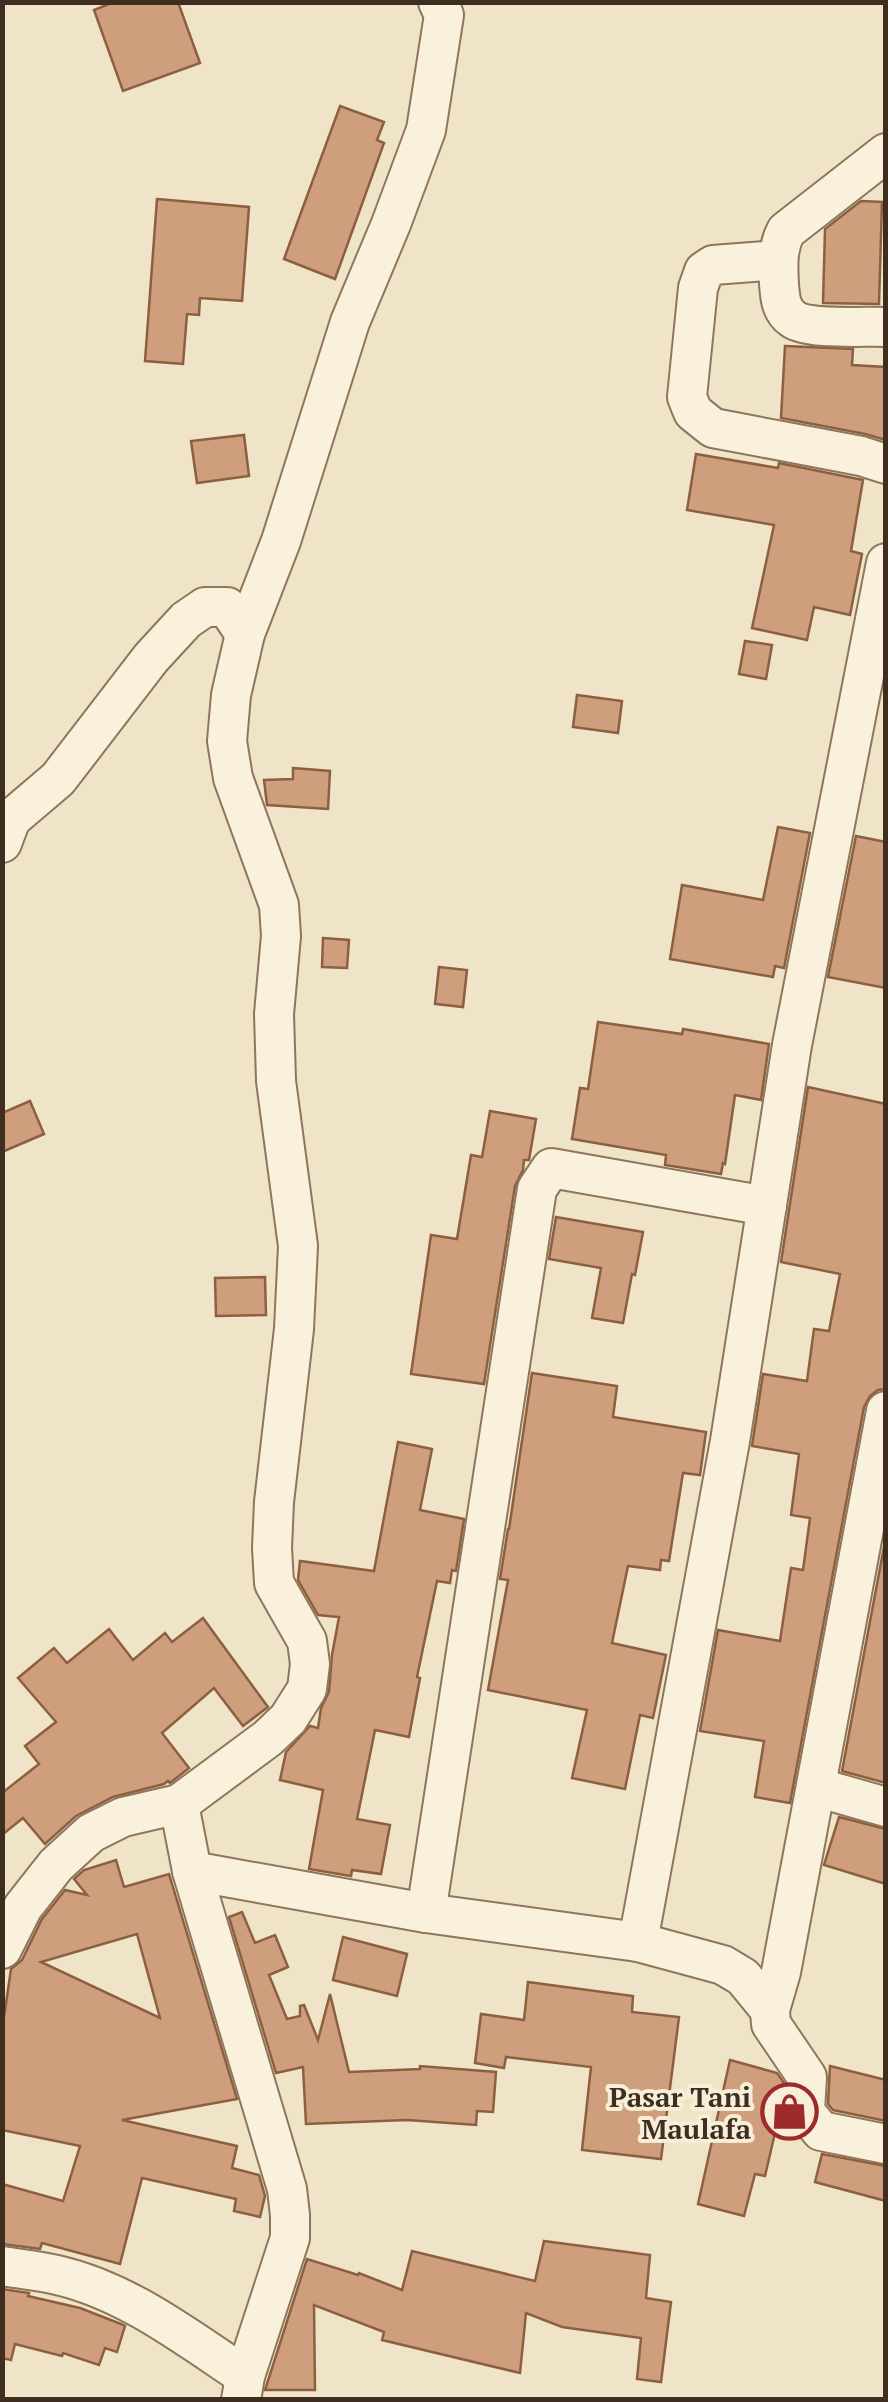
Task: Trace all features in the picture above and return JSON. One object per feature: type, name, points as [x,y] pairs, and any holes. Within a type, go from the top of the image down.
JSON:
[{"type":"street","points":[[2,1949],[23,1907],[56,1864],[91,1832],[123,1817],[179,1804],[268,1738],[288,1720],[307,1689],[307,1641],[274,1583],[272,1548],[294,1329],[298,1246],[276,1081],[274,1014],[281,936],[279,906],[248,823],[229,761],[227,740],[231,695],[246,634],[282,541],[350,322],[426,130],[444,16],[438,2]]},
{"type":"street","points":[[886,153],[786,231],[778,260],[780,301],[794,321],[808,325],[886,327]]},
{"type":"street","points":[[778,260],[713,265],[704,272],[698,288],[687,397],[693,412],[713,428],[886,464]]},
{"type":"street","points":[[638,1942],[730,1441],[792,1045],[886,563]]},
{"type":"street","points":[[2,843],[11,818],[58,780],[151,658],[186,620],[205,607],[227,608],[246,634]]},
{"type":"street","points":[[426,1913],[536,1189],[551,1168],[767,1206]]},
{"type":"street","points":[[886,1411],[782,1972],[770,2010],[770,2024],[807,2077],[806,2112],[813,2123],[821,2132],[886,2144]]},
{"type":"street","points":[[816,1787],[886,1807]]},
{"type":"street","points":[[2,2266],[58,2275],[122,2298],[172,2327],[243,2388],[290,2238],[290,2215],[277,2154],[192,1871],[179,1804]]},
{"type":"street","points":[[192,1871],[426,1913],[638,1942],[723,1966],[743,1977],[770,2010]]},
{"type":"building","points":[[114,2],[178,2],[200,63],[123,91],[94,10]]},
{"type":"building","points":[[340,106],[384,122],[377,140],[384,143],[335,279],[284,259]]},
{"type":"building","points":[[157,199],[249,207],[242,301],[200,298],[199,315],[187,314],[183,364],[145,361]]},
{"type":"building","points":[[861,201],[882,202],[879,304],[823,303],[825,229]]},
{"type":"building","points":[[785,346],[853,349],[852,365],[886,367],[886,440],[781,418]]},
{"type":"building","points":[[244,435],[249,476],[197,483],[191,441]]},
{"type":"building","points":[[696,454],[778,468],[779,463],[863,480],[851,551],[862,554],[850,615],[814,607],[807,640],[752,628],[774,525],[687,510]]},
{"type":"building","points":[[745,641],[772,645],[766,679],[739,674]]},
{"type":"building","points":[[577,695],[622,701],[618,733],[573,727]]},
{"type":"building","points":[[293,768],[330,771],[328,809],[267,805],[264,780],[293,779]]},
{"type":"building","points":[[778,827],[810,833],[784,968],[775,966],[773,977],[670,959],[682,885],[763,900]]},
{"type":"building","points":[[856,836],[886,842],[886,988],[828,977]]},
{"type":"building","points":[[323,938],[349,940],[347,968],[322,967]]},
{"type":"building","points":[[439,967],[467,970],[463,1007],[435,1004]]},
{"type":"building","points":[[598,1022],[682,1034],[683,1029],[769,1044],[761,1100],[735,1095],[721,1174],[665,1165],[666,1155],[572,1139],[580,1088],[588,1089]]},
{"type":"building","points":[[808,1087],[886,1104],[886,1389],[870,1396],[864,1407],[790,1803],[755,1797],[764,1741],[700,1731],[718,1630],[780,1641],[791,1568],[803,1570],[810,1518],[791,1515],[799,1454],[752,1446],[763,1374],[807,1381],[814,1329],[829,1331],[840,1274],[781,1262]]},
{"type":"building","points":[[30,1101],[44,1134],[2,1152],[2,1113]]},
{"type":"building","points":[[490,1111],[536,1119],[529,1160],[524,1160],[515,1186],[484,1384],[411,1374],[431,1235],[457,1239],[471,1155],[482,1157]]},
{"type":"building","points":[[556,1217],[643,1232],[623,1323],[592,1318],[601,1268],[549,1259]]},
{"type":"building","points":[[265,1277],[266,1315],[216,1316],[215,1278]]},
{"type":"building","points":[[532,1373],[617,1386],[613,1417],[706,1432],[700,1475],[683,1473],[669,1561],[661,1560],[660,1570],[628,1566],[612,1643],[666,1655],[653,1718],[640,1715],[625,1789],[572,1778],[587,1710],[488,1690],[508,1580],[500,1579]]},
{"type":"building","points":[[398,1442],[432,1449],[420,1510],[464,1519],[456,1571],[452,1570],[450,1583],[437,1581],[409,1737],[375,1730],[357,1819],[390,1825],[381,1874],[352,1870],[351,1876],[309,1869],[323,1790],[280,1780],[286,1752],[310,1726],[318,1728],[329,1692],[339,1617],[318,1615],[298,1580],[300,1561],[374,1571]]},
{"type":"building","points":[[886,1536],[886,1783],[842,1771]]},
{"type":"building","points":[[203,1618],[268,1707],[243,1726],[214,1688],[162,1733],[189,1768],[170,1783],[113,1797],[76,1816],[45,1844],[23,1818],[2,1835],[2,1793],[39,1764],[25,1746],[56,1722],[18,1678],[54,1648],[67,1663],[109,1629],[133,1660],[165,1633],[172,1642]]},
{"type":"building","points":[[839,1817],[886,1829],[886,1884],[824,1865]]},
{"type":"building","points":[[116,1860],[124,1887],[169,1874],[237,2099],[122,2120],[237,2146],[232,2168],[259,2175],[265,2196],[260,2217],[234,2211],[236,2199],[142,2178],[120,2264],[42,2243],[40,2249],[2,2244],[2,2184],[63,2201],[80,2146],[2,2130],[2,2016],[11,1969],[22,1960],[42,1919],[65,1890],[87,1895],[74,1879],[84,1870]],"holes":[[[137,1934],[160,2018],[41,1962]]]},
{"type":"building","points":[[242,1912],[255,1943],[275,1935],[288,1967],[269,1975],[287,2019],[300,2016],[300,2006],[304,2005],[318,2040],[330,1994],[349,2072],[420,2066],[496,2072],[493,2112],[477,2111],[476,2125],[407,2120],[306,2124],[303,2067],[276,2073],[229,1917]]},
{"type":"building","points":[[343,1937],[407,1954],[397,1996],[333,1980]]},
{"type":"building","points":[[528,1982],[633,1996],[632,2012],[679,2017],[661,2159],[582,2150],[591,2067],[506,2057],[504,2068],[475,2063],[481,2014],[524,2020]]},
{"type":"building","points":[[730,2060],[777,2073],[784,2083],[783,2108],[765,2176],[755,2174],[744,2216],[698,2204]]},
{"type":"building","points":[[830,2066],[886,2080],[886,2121],[833,2110],[828,2104]]},
{"type":"building","points":[[822,2154],[886,2166],[886,2201],[815,2182]]},
{"type":"building","points":[[544,2241],[650,2255],[646,2298],[671,2302],[661,2382],[637,2379],[641,2338],[562,2327],[526,2313],[520,2373],[382,2340],[384,2332],[314,2305],[315,2390],[265,2390],[307,2259],[402,2290],[412,2251],[535,2281]]},
{"type":"building","points":[[2,2289],[80,2308],[125,2326],[117,2352],[105,2348],[99,2365],[15,2344],[11,2360],[2,2358]]},
{"type":"place","name":"Pasar Tani Maulafa","points":[[790,2112]]}]
